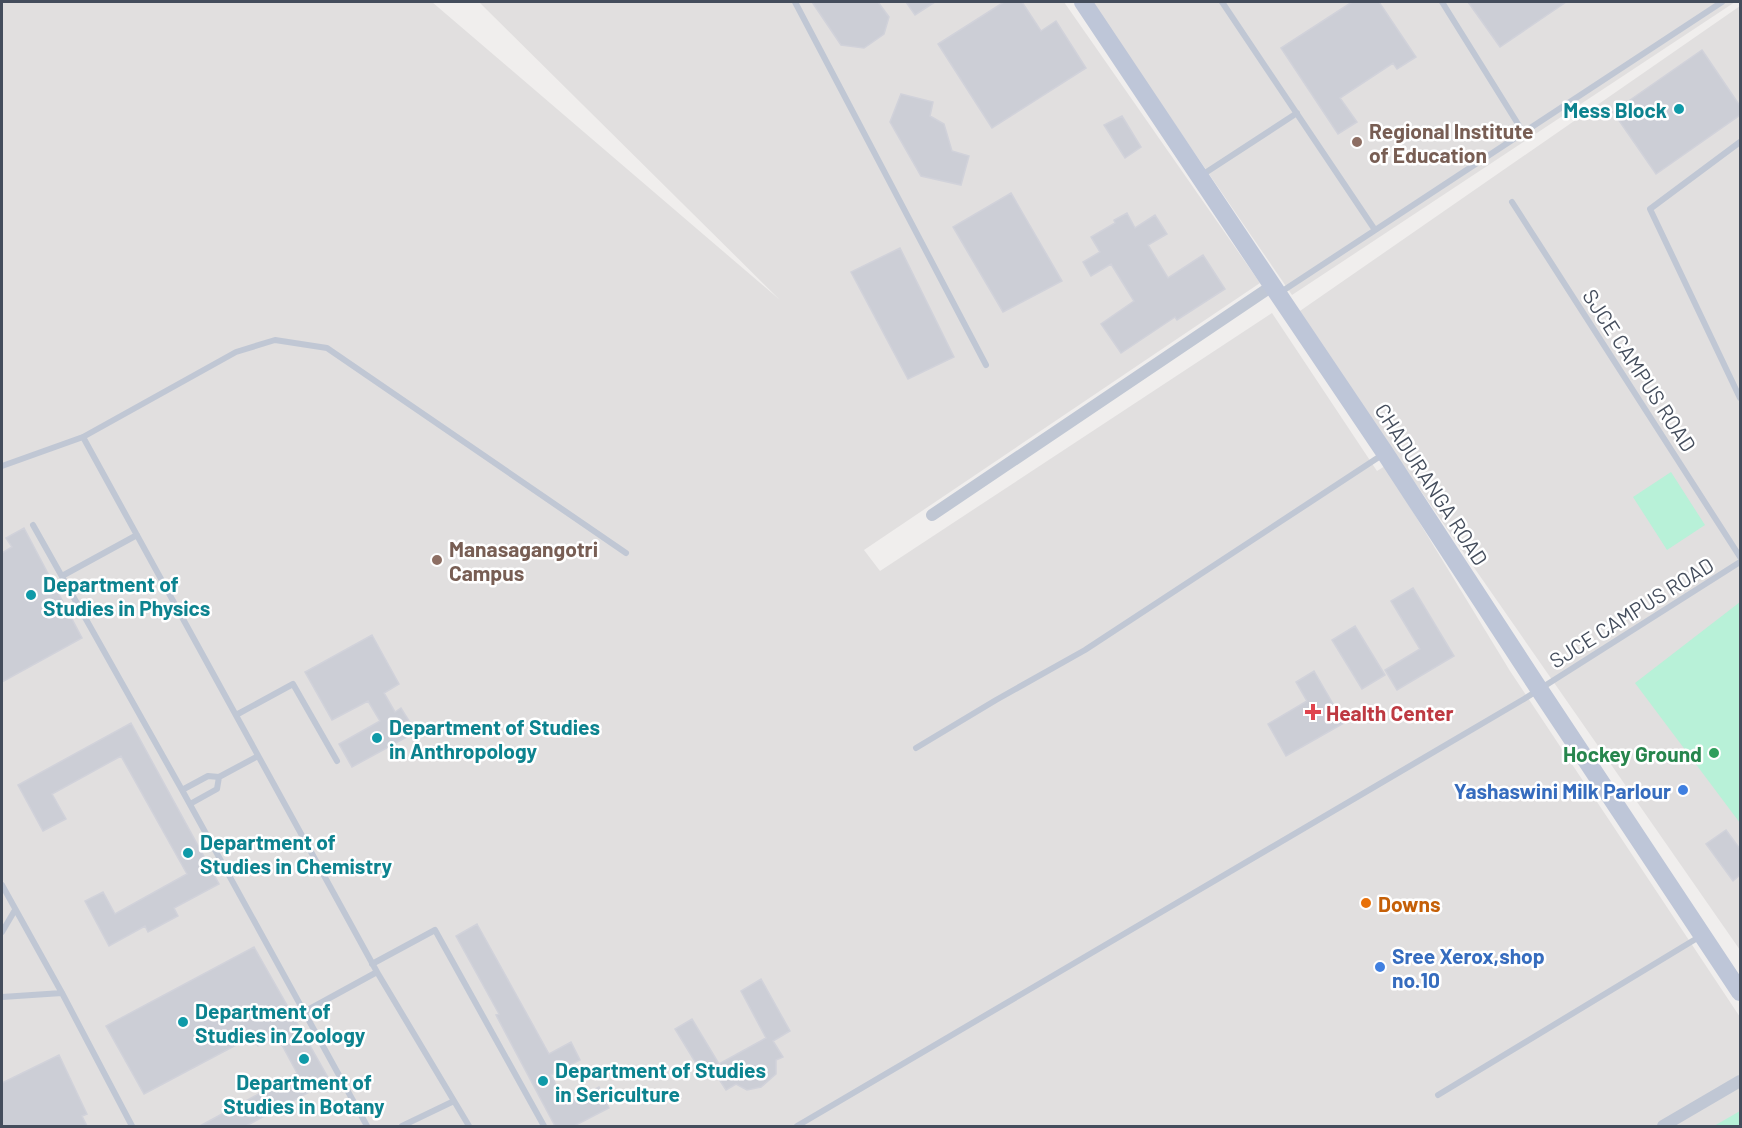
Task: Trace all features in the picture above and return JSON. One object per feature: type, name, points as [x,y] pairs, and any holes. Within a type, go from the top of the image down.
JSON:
[{"type":"street","name":"CHADURANGA ROAD","points":[[1083,2],[1385,453],[1740,992]]},
{"type":"street","points":[[932,515],[1275,290]]},
{"type":"street","points":[[1663,1126],[1740,1081]]},
{"type":"lane","points":[[795,2],[986,366]]},
{"type":"lane","points":[[1222,2],[1375,230]]},
{"type":"lane","points":[[1442,2],[1523,132]]},
{"type":"lane","points":[[1275,290],[1375,230],[1722,2]]},
{"type":"lane","points":[[1200,177],[1297,113]]},
{"type":"lane","points":[[1740,142],[1650,209],[1740,398]]},
{"type":"lane","name":"SJCE CAMPUS ROAD","points":[[1512,202],[1740,556]]},
{"type":"lane","points":[[2,466],[83,437],[236,352],[275,340],[327,348],[626,553]]},
{"type":"lane","points":[[83,437],[372,964],[469,1126]]},
{"type":"lane","points":[[916,748],[1085,650],[1385,453]]},
{"type":"lane","points":[[33,525],[182,789],[367,1126]]},
{"type":"lane","points":[[62,576],[136,535]]},
{"type":"lane","name":"SJCE CAMPUS ROAD","points":[[797,1126],[1539,689],[1740,562]]},
{"type":"lane","points":[[236,715],[293,684],[337,760]]},
{"type":"lane","points":[[182,789],[208,776],[219,777],[258,756]]},
{"type":"lane","points":[[190,804],[217,789],[219,777]]},
{"type":"lane","points":[[2,885],[132,1126]]},
{"type":"lane","points":[[2,932],[15,910]]},
{"type":"lane","points":[[372,964],[435,930],[544,1126]]},
{"type":"lane","points":[[1438,1095],[1702,935]]},
{"type":"lane","points":[[304,1012],[377,972]]},
{"type":"lane","points":[[2,997],[62,993]]},
{"type":"lane","points":[[402,1126],[454,1101]]},
{"type":"shaded area","name":"Manasagangotri Campus","points":[[2,2],[432,2],[780,300],[479,2],[1064,2],[1260,283],[864,550],[880,571],[1272,313],[1377,471],[1385,466],[1510,671],[1740,1017],[1740,1126],[2,1126]]},
{"type":"shaded area","name":"Regional Institute of Education","points":[[1091,2],[1735,2],[1292,295]]},
{"type":"shaded area","points":[[1740,6],[1740,950],[1297,313]]},
{"type":"green space","points":[[1671,472],[1705,525],[1667,550],[1633,497]]},
{"type":"green space","name":"Hockey Ground","points":[[1740,602],[1740,823],[1635,683]]},
{"type":"green space","points":[[1740,1111],[1740,1126],[1714,1126]]},
{"type":"building","points":[[812,2],[878,2],[889,17],[884,34],[864,48],[841,45]]},
{"type":"building","points":[[906,2],[935,2],[915,15]]},
{"type":"building","points":[[1004,2],[1022,2],[1041,31],[1056,21],[1086,68],[992,128],[938,44]]},
{"type":"building","points":[[1352,2],[1379,2],[1416,57],[1397,69],[1393,63],[1340,98],[1357,122],[1338,134],[1281,48]]},
{"type":"building","points":[[1468,2],[1566,2],[1500,47]]},
{"type":"building","name":"Mess Block","points":[[1702,50],[1740,106],[1740,115],[1656,174],[1613,112]]},
{"type":"building","points":[[901,94],[933,102],[930,116],[944,124],[952,151],[969,156],[961,185],[921,176],[890,122]]},
{"type":"building","points":[[1122,116],[1141,147],[1125,158],[1104,125]]},
{"type":"building","points":[[1011,193],[1062,281],[1003,312],[953,227]]},
{"type":"building","points":[[1127,213],[1135,228],[1155,215],[1167,234],[1148,245],[1168,278],[1203,255],[1225,289],[1177,320],[1175,317],[1121,353],[1101,324],[1134,301],[1111,264],[1091,276],[1083,262],[1100,252],[1091,237]]},
{"type":"building","points":[[900,248],[954,357],[908,379],[851,272]]},
{"type":"building","name":"Department of Studies in Physics","points":[[24,528],[82,638],[2,682],[2,553],[12,547],[6,538]]},
{"type":"building","points":[[1413,588],[1454,656],[1397,690],[1385,670],[1420,649],[1391,601]]},
{"type":"building","points":[[1355,626],[1385,675],[1362,689],[1332,640]]},
{"type":"building","points":[[372,635],[399,684],[384,693],[395,712],[401,708],[416,732],[352,767],[339,744],[380,721],[368,701],[332,720],[305,672]]},
{"type":"building","name":"Health Center","points":[[1314,671],[1344,723],[1286,756],[1268,724],[1307,701],[1296,682]]},
{"type":"building","name":"Department of Studies in Chemistry","points":[[131,723],[219,884],[174,908],[178,916],[148,932],[145,926],[109,946],[85,901],[103,892],[115,914],[187,874],[121,756],[52,794],[66,819],[43,831],[18,785]]},
{"type":"building","points":[[1726,830],[1740,849],[1740,875],[1733,881],[1706,844]]},
{"type":"building","points":[[477,924],[549,1054],[571,1042],[580,1060],[551,1075],[566,1104],[599,1087],[609,1108],[574,1126],[555,1126],[496,1015],[499,1014],[456,936]]},
{"type":"building","name":"Department of Studies in Zoology","points":[[254,947],[330,1081],[246,1126],[200,1126],[297,1073],[277,1036],[258,1046],[253,1036],[144,1094],[106,1026]]},
{"type":"building","points":[[761,979],[790,1031],[773,1041],[783,1057],[776,1060],[776,1074],[761,1087],[747,1090],[736,1084],[726,1090],[715,1073],[705,1078],[675,1029],[692,1019],[719,1064],[766,1038],[741,991]]},
{"type":"building","points":[[59,1055],[87,1114],[82,1116],[87,1126],[2,1126],[2,1083]]},
{"type":"place","name":"Mess Block","points":[[1679,109]]},
{"type":"place","name":"Regional Institute of Education","points":[[1357,142]]},
{"type":"place","name":"Manasagangotri Campus","points":[[437,560]]},
{"type":"place","name":"Department of Studies in Physics","points":[[31,595]]},
{"type":"place","name":"Health Center","points":[[1313,712]]},
{"type":"place","name":"Department of Studies in Anthropology","points":[[377,738]]},
{"type":"place","name":"Hockey Ground","points":[[1714,753]]},
{"type":"place","name":"Yashaswini Milk Parlour","points":[[1683,790]]},
{"type":"place","name":"Department of Studies in Chemistry","points":[[188,853]]},
{"type":"place","name":"Downs","points":[[1366,903]]},
{"type":"place","name":"Sree Xerox,shop no.10","points":[[1380,967]]},
{"type":"place","name":"Department of Studies in Zoology","points":[[183,1022]]},
{"type":"place","name":"Department of Studies in Botany","points":[[304,1059]]},
{"type":"place","name":"Department of Studies in Sericulture","points":[[543,1081]]}]
